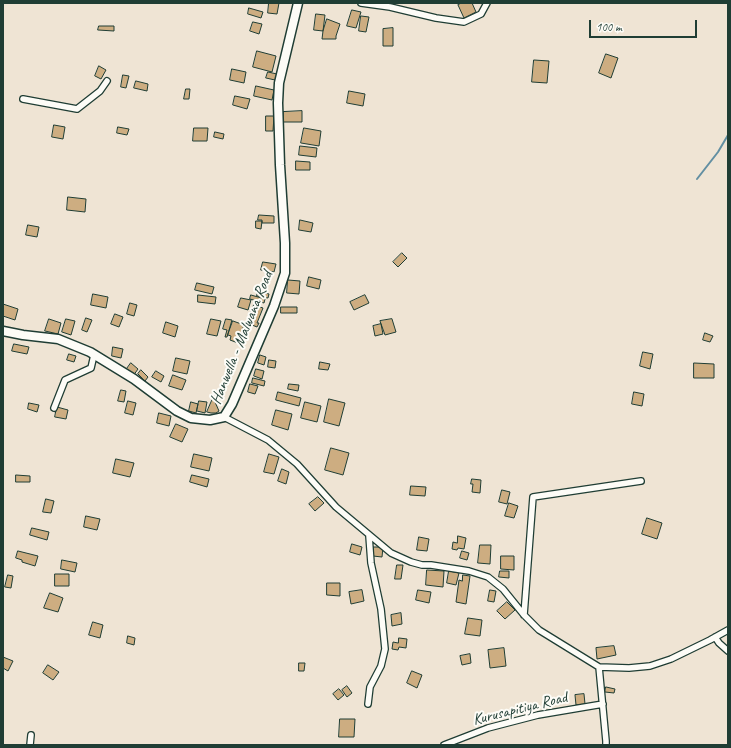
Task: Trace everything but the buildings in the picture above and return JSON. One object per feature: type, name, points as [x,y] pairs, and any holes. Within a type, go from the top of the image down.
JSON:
[{"type":"street","name":"Hanwella - Malwana Road","points":[[3,332],[58,339],[94,355],[134,379],[177,411],[191,418],[210,420],[224,417],[232,404],[274,306],[285,273],[285,243],[278,103],[280,83],[298,3]]},
{"type":"street","points":[[361,3],[390,7],[436,18],[464,22],[481,14],[486,3]]},
{"type":"street","points":[[22,99],[77,109],[100,91],[107,81]]},
{"type":"street","points":[[54,408],[65,380],[91,368],[94,355]]},
{"type":"street","points":[[224,417],[268,440],[297,464],[336,507],[391,553],[422,565],[469,571],[488,577],[502,589],[539,630],[599,667],[629,668],[650,666],[671,659],[728,630]]},
{"type":"street","points":[[524,615],[532,497],[641,481]]},
{"type":"street","points":[[368,704],[370,687],[381,666],[385,649],[381,609],[371,563],[369,536]]},
{"type":"street","points":[[715,637],[728,651]]},
{"type":"street","points":[[599,667],[606,745]]},
{"type":"street","name":"Kurusapitiya Road","points":[[444,745],[488,728],[538,715],[603,704]]},
{"type":"street","points":[[30,745],[31,735]]},
{"type":"waterway","points":[[697,179],[718,152],[728,135]]}]
